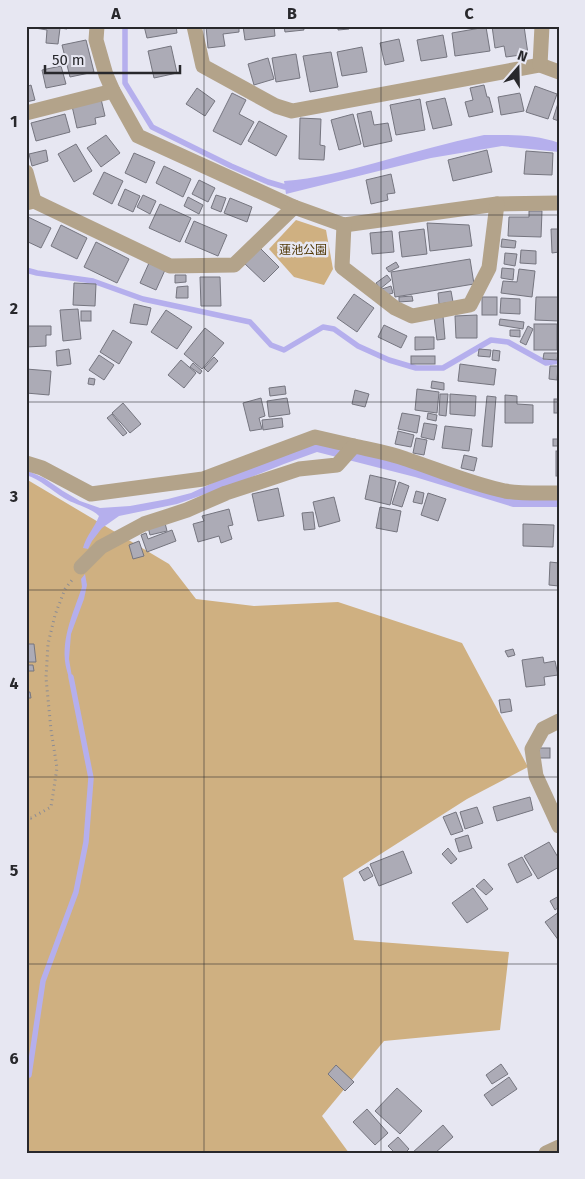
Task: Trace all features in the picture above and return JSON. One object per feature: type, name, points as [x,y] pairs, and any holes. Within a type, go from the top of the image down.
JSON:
[{"type":"street","points":[[96,26],[96,40],[106,75],[138,136],[294,207],[344,225],[497,204],[559,203]]},
{"type":"street","points":[[194,26],[203,66],[276,106],[292,111],[540,65],[559,72]]},
{"type":"street","points":[[540,65],[542,26]]},
{"type":"street","points":[[26,113],[113,91]]},
{"type":"street","points":[[26,172],[30,202],[170,266],[234,266],[294,207]]},
{"type":"street","points":[[344,225],[342,267],[395,308],[412,316],[470,306],[489,268],[497,204]]},
{"type":"street","points":[[26,463],[42,468],[91,494],[202,479],[314,437],[404,458],[449,474],[507,491],[535,494],[559,493]]},
{"type":"street","points":[[81,567],[101,547],[144,524],[187,510],[226,493],[299,469],[337,465],[354,447]]},
{"type":"street","points":[[559,721],[543,729],[532,749],[536,776],[559,826]]},
{"type":"street","points":[[546,1153],[559,1147]]},
{"type":"path","points":[[26,816],[31,818],[51,807],[57,768],[46,678],[48,644],[55,614],[65,589],[81,567]]},
{"type":"green space","name":"蓮池公園","points":[[296,220],[326,230],[333,269],[324,285],[294,277],[269,249]]},
{"type":"green space","points":[[26,479],[169,564],[196,599],[254,606],[338,602],[462,643],[528,767],[467,799],[343,878],[354,940],[509,952],[500,1030],[384,1041],[322,1116],[349,1153],[26,1153]]},
{"type":"shaded area","points":[[484,135],[521,136],[550,140],[559,143],[559,152],[502,146],[431,158],[286,194],[284,181],[341,172]]},
{"type":"shaded area","points":[[315,442],[559,499],[559,507],[513,507],[415,477],[317,452],[177,504],[119,516],[102,528],[88,549],[83,548],[84,544],[99,516],[26,475],[26,470],[44,478],[80,501],[100,508],[130,506],[191,493],[243,469]]},
{"type":"shaded area","points":[[85,574],[87,585],[84,599],[71,634],[69,659],[74,689],[65,660],[65,649],[68,628],[82,587],[81,579]]},
{"type":"building","points":[[36,26],[67,26],[67,29],[60,28],[58,44],[46,43],[47,30],[35,28]]},
{"type":"building","points":[[144,26],[176,26],[177,33],[147,38]]},
{"type":"building","points":[[206,26],[239,26],[239,32],[223,34],[225,46],[208,48]]},
{"type":"building","points":[[243,26],[274,26],[275,36],[245,40]]},
{"type":"building","points":[[284,26],[303,26],[304,30],[285,32]]},
{"type":"building","points":[[338,26],[348,26],[349,29],[338,30]]},
{"type":"building","points":[[492,26],[524,26],[528,54],[506,57],[504,46],[495,48]]},
{"type":"building","points":[[486,27],[490,51],[455,56],[452,33]]},
{"type":"building","points":[[443,35],[447,57],[421,61],[417,40]]},
{"type":"building","points":[[399,39],[404,61],[385,65],[380,43]]},
{"type":"building","points":[[86,40],[94,72],[70,77],[62,45]]},
{"type":"building","points":[[171,46],[177,73],[154,78],[148,51]]},
{"type":"building","points":[[362,47],[367,72],[342,76],[337,52]]},
{"type":"building","points":[[331,52],[338,87],[310,92],[303,56]]},
{"type":"building","points":[[296,54],[300,78],[276,82],[272,58]]},
{"type":"building","points":[[268,58],[274,79],[254,85],[248,64]]},
{"type":"building","points":[[61,66],[66,84],[46,88],[42,70]]},
{"type":"building","points":[[31,85],[35,100],[26,102],[26,87]]},
{"type":"building","points":[[484,85],[493,112],[469,117],[465,102],[473,100],[470,88]]},
{"type":"building","points":[[535,86],[557,94],[548,119],[526,112]]},
{"type":"building","points":[[197,88],[215,101],[205,116],[186,104]]},
{"type":"building","points":[[232,93],[246,100],[239,114],[254,122],[241,145],[213,131]]},
{"type":"building","points":[[520,93],[524,111],[501,115],[498,97]]},
{"type":"building","points":[[445,98],[452,125],[433,129],[426,102]]},
{"type":"building","points":[[101,99],[105,116],[95,118],[96,124],[77,128],[72,106]]},
{"type":"building","points":[[420,99],[425,130],[396,135],[390,105]]},
{"type":"building","points":[[559,100],[559,121],[553,119]]},
{"type":"building","points":[[371,111],[374,125],[388,123],[392,141],[364,147],[357,114]]},
{"type":"building","points":[[65,114],[70,132],[36,141],[31,123]]},
{"type":"building","points":[[353,114],[361,144],[339,150],[331,120]]},
{"type":"building","points":[[300,118],[321,119],[320,145],[325,146],[324,160],[299,159]]},
{"type":"building","points":[[259,121],[287,136],[276,156],[248,141]]},
{"type":"building","points":[[106,135],[120,153],[101,167],[87,148]]},
{"type":"building","points":[[76,144],[92,171],[74,182],[58,154]]},
{"type":"building","points":[[46,150],[48,161],[32,166],[29,154]]},
{"type":"building","points":[[487,150],[492,172],[453,181],[448,160]]},
{"type":"building","points":[[526,151],[553,153],[552,175],[524,174]]},
{"type":"building","points":[[134,153],[155,162],[146,183],[125,173]]},
{"type":"building","points":[[164,166],[191,179],[183,197],[156,183]]},
{"type":"building","points":[[104,172],[123,181],[112,204],[93,194]]},
{"type":"building","points":[[391,174],[395,193],[387,194],[388,200],[371,204],[366,180]]},
{"type":"building","points":[[199,180],[215,188],[208,202],[192,194]]},
{"type":"building","points":[[125,189],[140,196],[133,212],[118,205]]},
{"type":"building","points":[[143,195],[156,201],[150,214],[137,207]]},
{"type":"building","points":[[216,195],[226,198],[221,212],[211,208]]},
{"type":"building","points":[[188,197],[203,205],[199,214],[184,206]]},
{"type":"building","points":[[230,198],[252,207],[247,222],[224,213]]},
{"type":"building","points":[[160,204],[191,218],[180,242],[149,228]]},
{"type":"building","points":[[529,211],[542,211],[541,237],[508,236],[509,217],[529,217]]},
{"type":"building","points":[[26,216],[51,228],[41,248],[26,241]]},
{"type":"building","points":[[194,221],[227,235],[218,256],[185,242]]},
{"type":"building","points":[[427,223],[469,225],[472,246],[430,251]]},
{"type":"building","points":[[61,225],[87,238],[77,259],[51,246]]},
{"type":"building","points":[[424,229],[427,254],[402,257],[399,232]]},
{"type":"building","points":[[551,229],[559,229],[559,252],[552,253]]},
{"type":"building","points":[[392,231],[394,252],[372,254],[370,233]]},
{"type":"building","points":[[502,239],[516,241],[515,248],[501,247]]},
{"type":"building","points":[[96,242],[129,259],[117,283],[84,267]]},
{"type":"building","points":[[259,247],[279,267],[264,282],[244,263]]},
{"type":"building","points":[[521,250],[536,251],[536,264],[520,263]]},
{"type":"building","points":[[505,253],[517,254],[515,266],[504,264]]},
{"type":"building","points":[[470,259],[474,284],[395,297],[391,272]]},
{"type":"building","points":[[396,262],[399,267],[389,272],[386,268]]},
{"type":"building","points":[[149,263],[165,270],[156,290],[140,283]]},
{"type":"building","points":[[502,268],[514,269],[513,280],[501,278]]},
{"type":"building","points":[[519,269],[535,271],[532,297],[501,293],[503,281],[517,282]]},
{"type":"building","points":[[175,275],[186,275],[186,282],[175,283]]},
{"type":"building","points":[[387,275],[391,280],[380,289],[376,283]]},
{"type":"building","points":[[200,277],[220,277],[221,306],[201,306]]},
{"type":"building","points":[[74,283],[96,284],[95,306],[73,305]]},
{"type":"building","points":[[188,286],[188,298],[176,298],[177,287]]},
{"type":"building","points":[[391,286],[393,293],[384,296],[382,289]]},
{"type":"building","points":[[451,291],[453,302],[439,304],[438,293]]},
{"type":"building","points":[[354,294],[374,308],[357,332],[337,318]]},
{"type":"building","points":[[412,296],[413,301],[399,302],[399,297]]},
{"type":"building","points":[[482,297],[497,297],[497,315],[482,315]]},
{"type":"building","points":[[536,297],[559,297],[559,321],[535,320]]},
{"type":"building","points":[[501,298],[520,299],[520,314],[500,313]]},
{"type":"building","points":[[134,304],[151,308],[147,325],[130,323]]},
{"type":"building","points":[[78,309],[81,339],[63,341],[60,310]]},
{"type":"building","points":[[166,310],[192,327],[177,349],[151,332]]},
{"type":"building","points":[[81,311],[91,311],[91,321],[81,321]]},
{"type":"building","points":[[477,315],[477,338],[456,338],[455,316]]},
{"type":"building","points":[[443,316],[445,339],[437,340],[434,317]]},
{"type":"building","points":[[500,319],[524,322],[523,329],[499,325]]},
{"type":"building","points":[[534,324],[557,324],[557,350],[534,350]]},
{"type":"building","points":[[384,325],[407,336],[401,348],[378,337]]},
{"type":"building","points":[[26,326],[51,326],[51,335],[46,335],[46,346],[26,347]]},
{"type":"building","points":[[528,326],[533,329],[526,345],[520,342]]},
{"type":"building","points":[[205,328],[224,343],[202,369],[184,354]]},
{"type":"building","points":[[113,330],[132,342],[119,364],[100,352]]},
{"type":"building","points":[[510,330],[520,330],[520,337],[510,336]]},
{"type":"building","points":[[415,337],[434,337],[434,349],[415,350]]},
{"type":"building","points":[[69,349],[71,364],[57,366],[56,351]]},
{"type":"building","points":[[479,349],[491,350],[490,357],[478,356]]},
{"type":"building","points":[[493,350],[500,351],[499,361],[492,360]]},
{"type":"building","points":[[544,353],[558,353],[557,360],[543,359]]},
{"type":"building","points":[[99,355],[114,365],[104,380],[89,370]]},
{"type":"building","points":[[411,356],[435,356],[435,364],[411,364]]},
{"type":"building","points":[[214,357],[218,361],[208,372],[204,368]]},
{"type":"building","points":[[181,360],[196,373],[184,388],[168,375]]},
{"type":"building","points":[[193,363],[202,371],[200,374],[190,367]]},
{"type":"building","points":[[460,364],[496,369],[494,385],[458,381]]},
{"type":"building","points":[[550,366],[558,366],[557,380],[549,379]]},
{"type":"building","points":[[26,369],[51,371],[49,395],[26,393]]},
{"type":"building","points":[[89,378],[95,379],[94,385],[88,384]]},
{"type":"building","points":[[432,381],[444,383],[444,390],[431,388]]},
{"type":"building","points":[[285,386],[286,394],[270,396],[269,388]]},
{"type":"building","points":[[417,389],[439,392],[437,413],[415,410]]},
{"type":"building","points":[[355,390],[369,394],[365,407],[352,404]]},
{"type":"building","points":[[440,394],[448,394],[446,416],[439,415]]},
{"type":"building","points":[[450,394],[476,396],[475,416],[450,414]]},
{"type":"building","points":[[505,395],[517,396],[517,404],[533,405],[533,423],[505,423]]},
{"type":"building","points":[[487,396],[496,397],[492,447],[482,446]]},
{"type":"building","points":[[261,398],[265,416],[259,418],[262,429],[250,431],[243,403]]},
{"type":"building","points":[[287,398],[290,414],[269,417],[267,401]]},
{"type":"building","points":[[554,399],[559,399],[559,413],[554,413]]},
{"type":"building","points":[[123,403],[141,424],[130,433],[112,413]]},
{"type":"building","points":[[402,413],[420,416],[417,433],[398,429]]},
{"type":"building","points":[[428,413],[437,415],[436,421],[427,419]]},
{"type":"building","points":[[112,414],[127,433],[123,436],[107,418]]},
{"type":"building","points":[[282,418],[283,427],[263,430],[262,420]]},
{"type":"building","points":[[424,423],[437,425],[434,440],[421,437]]},
{"type":"building","points":[[445,426],[472,429],[469,451],[442,448]]},
{"type":"building","points":[[398,431],[414,435],[411,447],[395,444]]},
{"type":"building","points":[[416,438],[427,440],[424,455],[413,453]]},
{"type":"building","points":[[553,439],[559,439],[559,446],[553,446]]},
{"type":"building","points":[[556,451],[559,451],[559,476],[556,476]]},
{"type":"building","points":[[464,455],[477,458],[474,471],[461,468]]},
{"type":"building","points":[[370,475],[396,481],[390,505],[365,499]]},
{"type":"building","points":[[399,482],[409,486],[402,507],[392,504]]},
{"type":"building","points":[[278,488],[284,516],[258,521],[252,494]]},
{"type":"building","points":[[416,491],[424,493],[422,504],[413,502]]},
{"type":"building","points":[[428,493],[446,499],[438,521],[421,515]]},
{"type":"building","points":[[334,497],[340,521],[319,527],[313,502]]},
{"type":"building","points":[[380,507],[401,511],[397,532],[376,528]]},
{"type":"building","points":[[229,509],[233,525],[228,526],[232,539],[221,543],[219,536],[198,542],[193,524],[204,521],[202,516]]},
{"type":"building","points":[[313,512],[315,529],[304,530],[302,513]]},
{"type":"building","points":[[165,523],[167,531],[150,535],[148,527]]},
{"type":"building","points":[[523,524],[554,525],[553,547],[523,546]]},
{"type":"building","points":[[172,530],[176,541],[147,552],[141,535],[146,533],[148,539]]},
{"type":"building","points":[[139,541],[144,556],[133,559],[129,545]]},
{"type":"building","points":[[550,562],[559,563],[559,586],[549,585]]},
{"type":"building","points":[[26,644],[34,644],[36,662],[26,662]]},
{"type":"building","points":[[513,649],[515,655],[508,657],[505,651]]},
{"type":"building","points":[[543,657],[544,663],[555,661],[558,675],[544,677],[545,685],[526,687],[522,660]]},
{"type":"building","points":[[26,665],[33,665],[34,671],[26,671]]},
{"type":"building","points":[[26,692],[30,692],[31,698],[26,698]]},
{"type":"building","points":[[510,699],[512,711],[501,713],[499,700]]},
{"type":"building","points":[[539,748],[550,748],[550,758],[539,758]]},
{"type":"building","points":[[530,797],[533,810],[497,821],[493,807]]},
{"type":"building","points":[[477,807],[483,823],[465,829],[460,812]]},
{"type":"building","points":[[456,812],[463,831],[451,835],[443,817]]},
{"type":"building","points":[[468,835],[472,848],[459,852],[455,839]]},
{"type":"building","points":[[549,842],[559,859],[559,867],[538,879],[524,856]]},
{"type":"building","points":[[448,848],[457,859],[451,864],[442,854]]},
{"type":"building","points":[[403,851],[412,873],[379,886],[370,864]]},
{"type":"building","points":[[522,857],[532,875],[517,883],[508,864]]},
{"type":"building","points":[[368,867],[373,876],[364,881],[359,872]]},
{"type":"building","points":[[484,879],[493,889],[486,895],[476,886]]},
{"type":"building","points":[[473,888],[488,909],[467,923],[452,903]]},
{"type":"building","points":[[559,896],[559,907],[555,910],[550,901]]},
{"type":"building","points":[[559,912],[559,941],[545,922]]},
{"type":"building","points":[[501,1064],[508,1074],[492,1084],[486,1075]]},
{"type":"building","points":[[336,1065],[354,1082],[345,1091],[328,1074]]},
{"type":"building","points":[[509,1077],[517,1089],[492,1106],[484,1095]]},
{"type":"building","points":[[397,1088],[422,1111],[400,1134],[375,1111]]},
{"type":"building","points":[[367,1109],[388,1133],[375,1145],[353,1122]]},
{"type":"building","points":[[443,1125],[453,1137],[435,1153],[412,1153]]},
{"type":"building","points":[[398,1137],[409,1149],[405,1153],[395,1153],[388,1146]]},
{"type":"waterway","points":[[125,26],[125,83],[152,127],[268,182],[285,187],[291,185]]},
{"type":"waterway","points":[[26,270],[93,281],[143,299],[250,322],[271,345],[284,350],[323,327],[334,329],[358,346],[389,360],[416,368],[443,368],[491,340],[508,342],[546,363],[559,361]]},
{"type":"waterway","points":[[29,1075],[43,981],[76,892],[86,842],[91,778],[71,677]]}]
